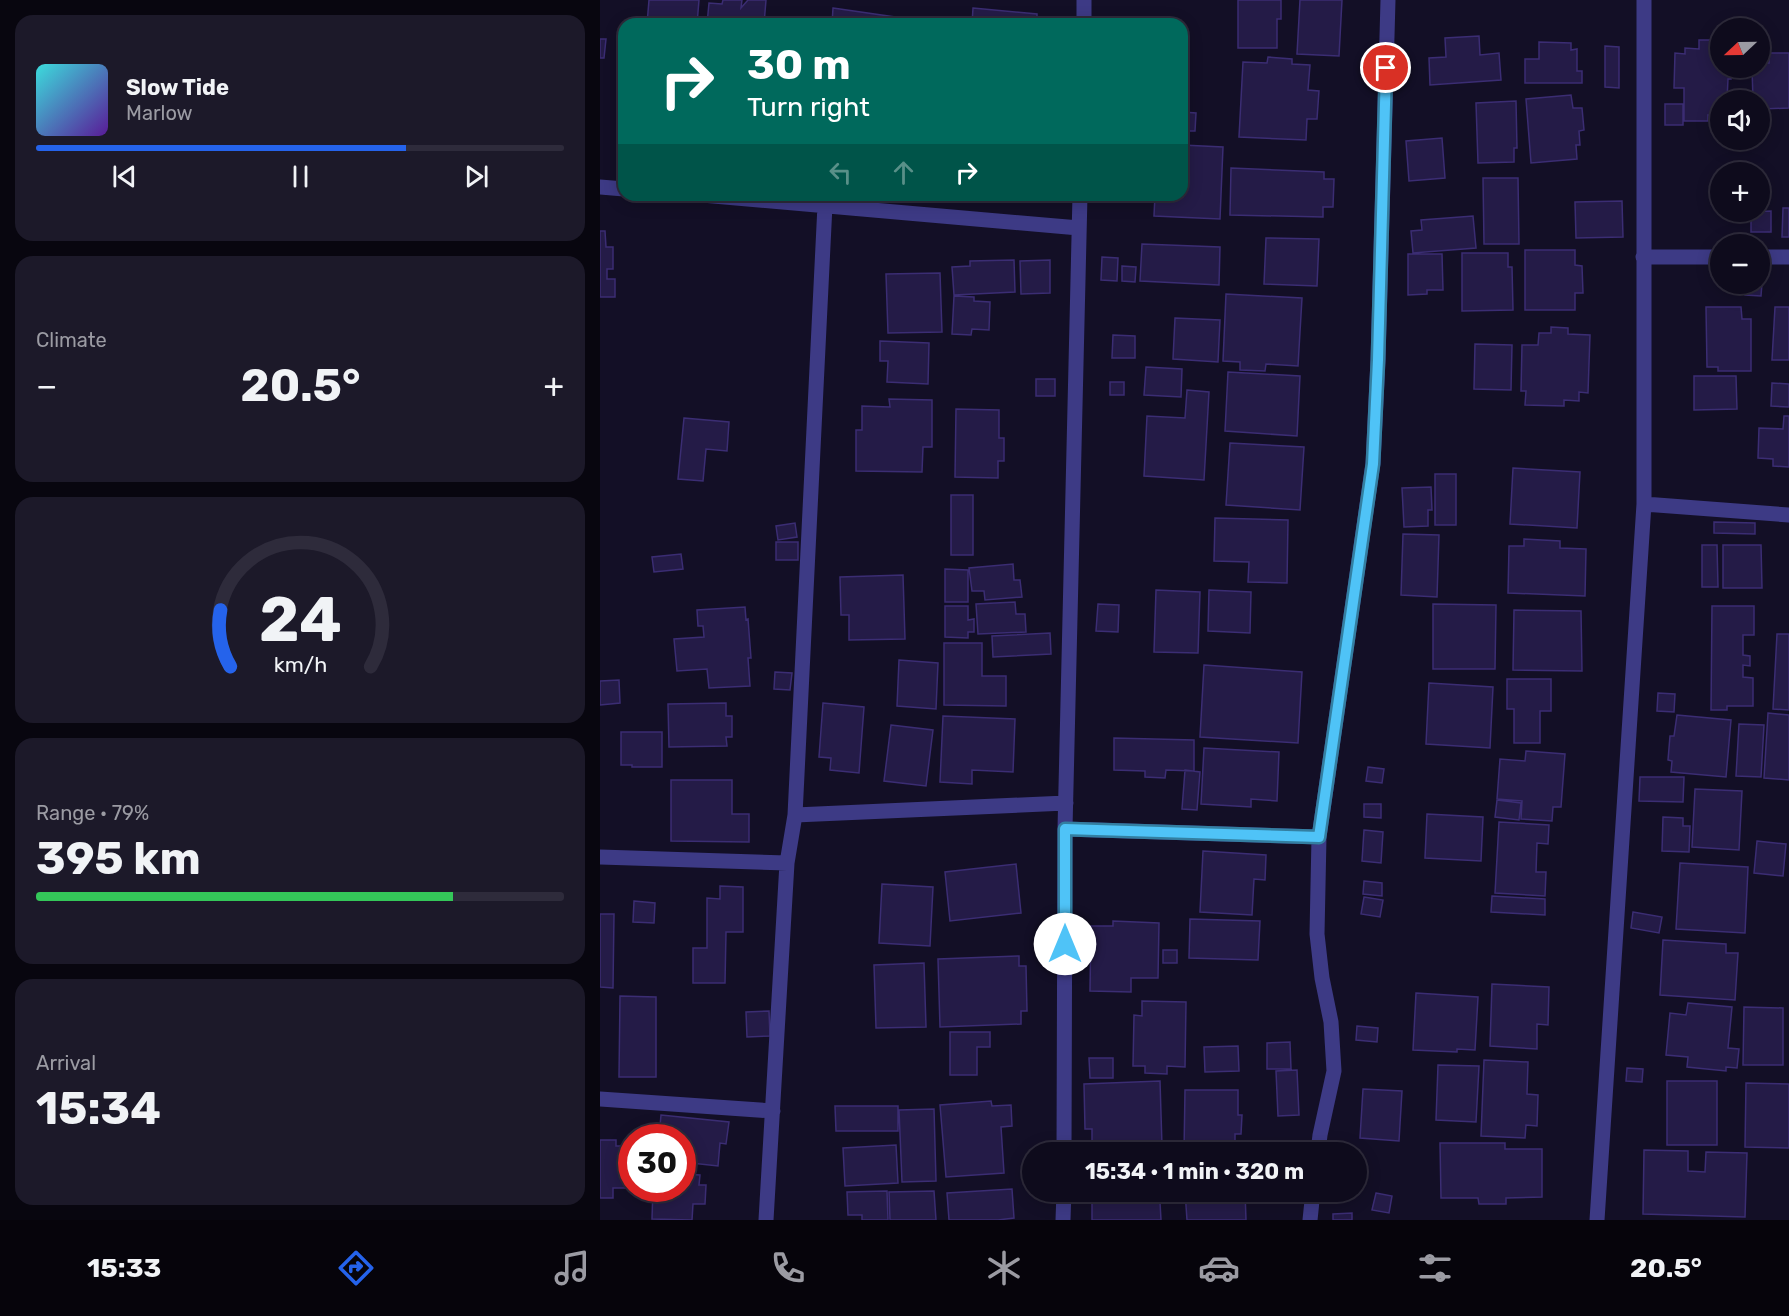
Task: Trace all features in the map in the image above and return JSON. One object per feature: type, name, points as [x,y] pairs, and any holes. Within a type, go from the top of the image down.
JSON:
[{"type":"street","points":[[1084,0],[1084,18]]},
{"type":"street","points":[[1319,1142],[1334,1071],[1331,1022],[1322,978],[1317,933],[1319,837],[1373,464],[1388,0]]},
{"type":"street","points":[[1597,1220],[1644,504],[1644,0]]},
{"type":"street","points":[[600,187],[618,188]]},
{"type":"street","points":[[776,201],[1079,228]]},
{"type":"street","points":[[1064,1142],[1065,829],[1080,201]]},
{"type":"street","points":[[766,1220],[787,863],[795,815],[825,205]]},
{"type":"street","points":[[1643,257],[1710,257]]},
{"type":"street","points":[[1770,257],[1789,257]]},
{"type":"street","points":[[1644,504],[1789,515]]},
{"type":"street","points":[[795,815],[1066,803]]},
{"type":"street","points":[[1065,829],[1319,837]]},
{"type":"street","points":[[600,857],[787,863]]},
{"type":"street","points":[[600,1098],[773,1111]]},
{"type":"street","points":[[1064,1202],[1064,1220]]},
{"type":"street","points":[[1310,1220],[1312,1202]]},
{"type":"building","points":[[649,0],[699,0],[698,18],[648,18]]},
{"type":"building","points":[[723,0],[742,0],[741,8],[748,0],[766,0],[764,18],[708,18],[709,3],[722,4]]},
{"type":"building","points":[[1238,0],[1281,0],[1281,19],[1277,19],[1277,48],[1238,48]]},
{"type":"building","points":[[1300,0],[1342,0],[1339,56],[1297,54]]},
{"type":"building","points":[[833,8],[895,18],[832,18]]},
{"type":"building","points":[[973,8],[1037,14],[1037,18],[972,18]]},
{"type":"building","points":[[1479,36],[1480,55],[1499,53],[1501,80],[1430,85],[1429,58],[1446,57],[1445,38]]},
{"type":"building","points":[[600,39],[606,39],[604,58],[600,58]]},
{"type":"building","points":[[1699,40],[1710,40],[1710,78],[1731,79],[1728,79],[1727,90],[1710,90],[1708,121],[1684,121],[1684,88],[1674,88],[1675,53],[1685,54],[1685,48],[1699,49]]},
{"type":"building","points":[[1539,42],[1571,43],[1571,50],[1577,49],[1577,71],[1582,71],[1582,83],[1525,83],[1525,59],[1539,59]]},
{"type":"building","points":[[1605,46],[1619,47],[1619,88],[1605,87]]},
{"type":"building","points":[[1770,53],[1789,53],[1789,108],[1770,109],[1770,90],[1753,90],[1752,78],[1770,78]]},
{"type":"building","points":[[1268,57],[1292,59],[1292,64],[1310,65],[1308,90],[1319,91],[1317,119],[1307,119],[1306,140],[1239,137],[1243,62],[1267,63]]},
{"type":"building","points":[[1571,95],[1573,108],[1582,108],[1584,130],[1579,131],[1580,145],[1576,145],[1577,159],[1531,163],[1526,99]]},
{"type":"building","points":[[1516,101],[1517,148],[1514,148],[1514,162],[1478,163],[1476,103]]},
{"type":"building","points":[[1665,104],[1683,104],[1683,125],[1665,125]]},
{"type":"building","points":[[1188,112],[1196,113],[1195,131],[1188,131]]},
{"type":"building","points":[[1442,138],[1445,178],[1409,181],[1406,141]]},
{"type":"building","points":[[1188,145],[1223,147],[1220,219],[1154,216],[1155,201],[1188,201]]},
{"type":"building","points":[[1231,168],[1324,172],[1324,179],[1334,179],[1333,207],[1323,207],[1323,217],[1230,215]]},
{"type":"building","points":[[1483,178],[1518,178],[1519,244],[1484,244]]},
{"type":"building","points":[[1622,201],[1623,237],[1576,238],[1575,202]]},
{"type":"building","points":[[1783,208],[1789,208],[1789,237],[1782,237]]},
{"type":"building","points":[[1770,211],[1771,232],[1751,232],[1751,222],[1770,222]]},
{"type":"building","points":[[1473,216],[1476,248],[1413,253],[1411,231],[1422,230],[1421,220]]},
{"type":"building","points":[[600,231],[605,231],[606,247],[613,247],[613,269],[607,269],[607,279],[615,279],[615,297],[600,297]]},
{"type":"building","points":[[1266,238],[1319,239],[1317,286],[1264,284]]},
{"type":"building","points":[[1142,244],[1220,247],[1219,285],[1140,281]]},
{"type":"building","points":[[1525,250],[1575,250],[1575,265],[1582,266],[1583,293],[1575,293],[1575,310],[1525,310]]},
{"type":"building","points":[[1462,253],[1508,253],[1508,267],[1512,267],[1513,310],[1462,311]]},
{"type":"building","points":[[1408,254],[1442,254],[1443,290],[1427,290],[1427,294],[1408,295]]},
{"type":"building","points":[[1102,257],[1118,258],[1117,281],[1101,280]]},
{"type":"building","points":[[1014,260],[1015,292],[954,295],[952,267],[970,266],[970,261]]},
{"type":"building","points":[[1050,260],[1050,293],[1021,294],[1020,261]]},
{"type":"building","points":[[1122,266],[1136,267],[1135,282],[1122,281]]},
{"type":"building","points":[[940,273],[942,332],[888,333],[886,274]]},
{"type":"building","points":[[1226,294],[1302,298],[1298,366],[1266,364],[1265,371],[1240,370],[1240,362],[1223,361]]},
{"type":"building","points":[[1745,294],[1761,294],[1761,296]]},
{"type":"building","points":[[954,296],[974,297],[974,301],[990,302],[989,330],[972,329],[971,335],[952,334]]},
{"type":"building","points":[[1706,307],[1741,307],[1742,319],[1751,319],[1751,371],[1718,371],[1718,367],[1707,367]]},
{"type":"building","points":[[1775,307],[1789,307],[1789,360],[1772,360]]},
{"type":"building","points":[[1175,318],[1220,320],[1218,362],[1173,359]]},
{"type":"building","points":[[1551,327],[1568,328],[1568,334],[1590,335],[1588,393],[1579,392],[1579,401],[1564,400],[1564,406],[1525,405],[1526,391],[1521,391],[1522,345],[1538,345],[1539,333],[1551,333]]},
{"type":"building","points":[[1113,335],[1135,336],[1135,358],[1112,358]]},
{"type":"building","points":[[880,341],[929,343],[928,384],[887,382],[888,361],[880,361]]},
{"type":"building","points":[[1475,344],[1512,345],[1511,390],[1474,389]]},
{"type":"building","points":[[1146,367],[1182,369],[1181,397],[1144,395]]},
{"type":"building","points":[[1228,372],[1300,376],[1297,436],[1225,431]]},
{"type":"building","points":[[1694,376],[1736,376],[1737,409],[1694,410]]},
{"type":"building","points":[[1036,379],[1055,379],[1055,396],[1036,396]]},
{"type":"building","points":[[1110,382],[1124,382],[1124,395],[1110,395]]},
{"type":"building","points":[[1772,383],[1789,384],[1789,407],[1771,406]]},
{"type":"building","points":[[1187,390],[1209,392],[1204,480],[1144,476],[1147,416],[1185,418]]},
{"type":"building","points":[[889,399],[932,400],[932,447],[923,447],[922,472],[856,471],[856,430],[862,430],[862,406],[890,407]]},
{"type":"building","points":[[956,409],[999,410],[999,438],[1004,438],[1004,461],[998,461],[998,478],[955,477]]},
{"type":"building","points":[[1784,416],[1789,416],[1789,467],[1773,466],[1773,459],[1758,458],[1759,428],[1783,429]]},
{"type":"building","points":[[684,418],[729,422],[727,451],[706,449],[703,481],[678,479]]},
{"type":"building","points":[[1230,443],[1304,447],[1300,510],[1226,505]]},
{"type":"building","points":[[1513,468],[1580,472],[1577,528],[1510,524]]},
{"type":"building","points":[[1435,474],[1456,474],[1456,525],[1435,525]]},
{"type":"building","points":[[1431,487],[1432,510],[1428,510],[1428,526],[1404,527],[1402,488]]},
{"type":"building","points":[[951,495],[973,495],[973,555],[951,555]]},
{"type":"building","points":[[1215,518],[1288,520],[1287,583],[1248,582],[1249,562],[1214,561]]},
{"type":"building","points":[[1714,522],[1755,523],[1755,534],[1714,533]]},
{"type":"building","points":[[795,523],[797,537],[778,540],[776,526]]},
{"type":"building","points":[[1403,534],[1439,535],[1437,597],[1401,595]]},
{"type":"building","points":[[1524,539],[1560,541],[1560,548],[1586,549],[1585,596],[1508,593],[1509,546],[1524,546]]},
{"type":"building","points":[[776,542],[798,542],[798,560],[776,560]]},
{"type":"building","points":[[1702,545],[1717,545],[1718,587],[1702,587]]},
{"type":"building","points":[[1723,545],[1761,545],[1762,588],[1723,588]]},
{"type":"building","points":[[681,554],[683,569],[654,572],[652,557]]},
{"type":"building","points":[[1013,564],[1014,580],[1020,580],[1022,597],[985,600],[984,591],[972,591],[969,568]]},
{"type":"building","points":[[945,569],[968,570],[968,602],[945,602]]},
{"type":"building","points":[[903,575],[905,639],[849,640],[849,615],[841,615],[840,577]]},
{"type":"building","points":[[1156,590],[1200,592],[1198,653],[1154,652]]},
{"type":"building","points":[[1209,590],[1251,592],[1250,633],[1208,631]]},
{"type":"building","points":[[1015,602],[1016,614],[1025,614],[1026,632],[978,634],[976,604]]},
{"type":"building","points":[[1098,604],[1119,605],[1118,632],[1096,631]]},
{"type":"building","points":[[1433,604],[1496,605],[1495,669],[1433,669]]},
{"type":"building","points":[[945,606],[968,606],[968,620],[974,619],[974,632],[968,632],[968,638],[945,637]]},
{"type":"building","points":[[1712,606],[1754,606],[1754,635],[1743,635],[1743,655],[1750,656],[1750,666],[1743,665],[1743,677],[1753,678],[1753,706],[1727,706],[1727,710],[1711,710]]},
{"type":"building","points":[[745,607],[751,658],[748,658],[750,686],[709,688],[707,669],[677,671],[674,639],[704,637],[703,626],[698,626],[697,610]]},
{"type":"building","points":[[1514,610],[1581,611],[1582,671],[1513,670]]},
{"type":"building","points":[[1050,633],[1051,654],[993,657],[992,636]]},
{"type":"building","points":[[1777,634],[1789,634],[1789,710],[1773,709]]},
{"type":"building","points":[[944,643],[982,643],[982,676],[1006,676],[1006,706],[944,705]]},
{"type":"building","points":[[899,660],[938,663],[936,709],[897,706]]},
{"type":"building","points":[[1204,665],[1302,672],[1298,743],[1200,737]]},
{"type":"building","points":[[775,672],[792,673],[790,690],[774,689]]},
{"type":"building","points":[[1507,679],[1551,679],[1551,711],[1540,711],[1540,743],[1514,743],[1514,709],[1507,709]]},
{"type":"building","points":[[619,680],[620,703],[600,705],[600,681]]},
{"type":"building","points":[[1429,683],[1493,687],[1490,748],[1426,744]]},
{"type":"building","points":[[1658,693],[1675,694],[1674,712],[1657,711]]},
{"type":"building","points":[[726,703],[726,716],[732,716],[732,737],[726,737],[727,746],[669,747],[668,704]]},
{"type":"building","points":[[823,703],[864,707],[859,773],[830,770],[831,758],[819,757]]},
{"type":"building","points":[[1768,713],[1789,715],[1789,780],[1764,778]]},
{"type":"building","points":[[1677,715],[1731,720],[1726,777],[1671,772],[1672,761],[1668,760],[1670,736],[1674,736]]},
{"type":"building","points":[[943,716],[1015,719],[1013,772],[972,770],[972,784],[940,782]]},
{"type":"building","points":[[1739,724],[1764,725],[1761,777],[1736,776]]},
{"type":"building","points":[[891,725],[933,730],[926,786],[884,781]]},
{"type":"building","points":[[621,732],[662,732],[662,767],[621,765]]},
{"type":"building","points":[[1114,738],[1194,740],[1194,771],[1166,770],[1165,778],[1145,777],[1145,771],[1114,770]]},
{"type":"building","points":[[1204,748],[1279,752],[1277,801],[1251,799],[1251,807],[1201,804]]},
{"type":"building","points":[[1526,751],[1565,754],[1561,807],[1553,807],[1552,821],[1521,819],[1522,801],[1497,799],[1500,759],[1525,761]]},
{"type":"building","points":[[1368,767],[1384,769],[1382,783],[1366,781]]},
{"type":"building","points":[[1185,770],[1200,772],[1197,810],[1182,809]]},
{"type":"building","points":[[1640,777],[1684,777],[1683,802],[1639,801]]},
{"type":"building","points":[[671,780],[732,780],[732,814],[749,814],[749,842],[671,841]]},
{"type":"building","points":[[1695,789],[1742,791],[1739,850],[1692,847]]},
{"type":"building","points":[[1497,800],[1521,803],[1519,820],[1495,817]]},
{"type":"building","points":[[1364,804],[1381,804],[1381,818],[1364,817]]},
{"type":"building","points":[[1427,814],[1483,817],[1481,861],[1425,858]]},
{"type":"building","points":[[1663,817],[1683,818],[1683,826],[1690,826],[1689,852],[1662,851]]},
{"type":"building","points":[[1499,822],[1549,825],[1548,844],[1537,843],[1536,872],[1546,872],[1545,896],[1495,893]]},
{"type":"building","points":[[1364,830],[1383,832],[1381,863],[1362,861]]},
{"type":"building","points":[[1757,841],[1786,844],[1783,876],[1754,873]]},
{"type":"building","points":[[1203,851],[1266,855],[1265,880],[1254,879],[1252,915],[1200,912]]},
{"type":"building","points":[[1680,863],[1748,867],[1745,933],[1676,929]]},
{"type":"building","points":[[1016,864],[1021,913],[950,921],[945,872]]},
{"type":"building","points":[[1364,881],[1382,883],[1382,896],[1363,894]]},
{"type":"building","points":[[882,884],[933,887],[930,946],[879,943]]},
{"type":"building","points":[[720,886],[743,887],[743,932],[726,932],[725,983],[693,983],[693,948],[707,948],[707,898],[720,899]]},
{"type":"building","points":[[1492,896],[1545,899],[1545,915],[1491,912]]},
{"type":"building","points":[[1364,897],[1383,900],[1380,917],[1361,914]]},
{"type":"building","points":[[634,901],[655,903],[654,923],[633,922]]},
{"type":"building","points":[[1633,912],[1662,917],[1659,933],[1631,928]]},
{"type":"building","points":[[600,914],[614,914],[613,988],[600,987]]},
{"type":"building","points":[[1190,919],[1260,921],[1258,960],[1189,958]]},
{"type":"building","points":[[1113,921],[1159,923],[1158,978],[1131,978],[1131,992],[1090,991],[1091,926],[1113,926]]},
{"type":"building","points":[[1663,940],[1726,944],[1726,953],[1738,953],[1735,1000],[1660,995]]},
{"type":"building","points":[[1163,950],[1177,950],[1177,963],[1163,963]]},
{"type":"building","points":[[1019,956],[1019,966],[1026,966],[1027,1011],[1021,1011],[1021,1024],[940,1027],[938,959]]},
{"type":"building","points":[[924,963],[926,1027],[876,1028],[874,965]]},
{"type":"building","points":[[1492,984],[1549,987],[1548,1025],[1537,1024],[1537,1049],[1490,1046]]},
{"type":"building","points":[[1416,993],[1478,997],[1475,1050],[1457,1049],[1457,1052],[1413,1050]]},
{"type":"building","points":[[620,996],[656,997],[656,1077],[619,1077]]},
{"type":"building","points":[[1142,1001],[1186,1002],[1185,1067],[1167,1066],[1167,1074],[1145,1073],[1145,1066],[1133,1066],[1134,1015],[1142,1016]]},
{"type":"building","points":[[1688,1003],[1732,1007],[1728,1048],[1739,1049],[1737,1068],[1726,1067],[1726,1071],[1687,1067],[1688,1057],[1666,1055],[1670,1013],[1686,1015]]},
{"type":"building","points":[[1744,1007],[1783,1008],[1783,1065],[1743,1065]]},
{"type":"building","points":[[769,1011],[770,1036],[747,1037],[746,1012]]},
{"type":"building","points":[[1357,1026],[1378,1028],[1377,1042],[1356,1040]]},
{"type":"building","points":[[950,1032],[990,1032],[990,1047],[977,1047],[977,1075],[950,1075]]},
{"type":"building","points":[[1290,1042],[1291,1069],[1267,1069],[1267,1043]]},
{"type":"building","points":[[1238,1046],[1239,1071],[1205,1072],[1204,1047]]},
{"type":"building","points":[[1089,1058],[1113,1058],[1113,1078],[1090,1078]]},
{"type":"building","points":[[1484,1060],[1528,1062],[1527,1094],[1538,1095],[1537,1126],[1526,1125],[1525,1138],[1481,1136]]},
{"type":"building","points":[[1438,1065],[1479,1066],[1476,1122],[1436,1120]]},
{"type":"building","points":[[1627,1068],[1643,1069],[1642,1082],[1626,1081]]},
{"type":"building","points":[[1297,1070],[1299,1115],[1278,1116],[1276,1071]]},
{"type":"building","points":[[1160,1081],[1162,1142],[1092,1142],[1092,1129],[1085,1129],[1084,1084]]},
{"type":"building","points":[[1667,1081],[1717,1081],[1717,1145],[1667,1145]]},
{"type":"building","points":[[1746,1083],[1789,1084],[1789,1148],[1745,1147]]},
{"type":"building","points":[[1363,1089],[1402,1091],[1399,1141],[1360,1138]]},
{"type":"building","points":[[1185,1090],[1238,1090],[1238,1115],[1242,1115],[1241,1134],[1235,1134],[1235,1142],[1184,1142]]},
{"type":"building","points":[[991,1101],[992,1106],[1011,1105],[1012,1126],[1001,1127],[1004,1173],[946,1177],[940,1105]]},
{"type":"building","points":[[835,1106],[898,1106],[898,1131],[836,1131]]},
{"type":"building","points":[[934,1109],[936,1181],[902,1182],[899,1110]]},
{"type":"building","points":[[661,1115],[729,1122],[726,1144],[720,1143],[718,1166],[696,1164],[696,1124],[660,1124]]},
{"type":"building","points":[[600,1140],[616,1140],[618,1188],[613,1188],[613,1198],[600,1198]]},
{"type":"building","points":[[1440,1143],[1505,1143],[1505,1149],[1542,1149],[1542,1197],[1506,1198],[1506,1204],[1479,1204],[1478,1198],[1441,1198]]},
{"type":"building","points":[[896,1145],[898,1183],[845,1186],[843,1148]]},
{"type":"building","points":[[1644,1150],[1688,1151],[1688,1171],[1705,1172],[1706,1152],[1747,1153],[1745,1217],[1643,1214]]},
{"type":"building","points":[[696,1175],[700,1175],[699,1185],[706,1185],[705,1204],[693,1204],[692,1220],[652,1219],[653,1202],[696,1202]]},
{"type":"building","points":[[1012,1189],[1014,1218],[949,1220],[947,1193]]},
{"type":"building","points":[[887,1191],[888,1220],[862,1220],[862,1215],[848,1215],[847,1192]]},
{"type":"building","points":[[934,1191],[936,1220],[890,1220],[889,1192]]},
{"type":"building","points":[[1376,1193],[1392,1196],[1389,1213],[1372,1210]]},
{"type":"building","points":[[1092,1202],[1160,1202],[1161,1220],[1092,1220]]},
{"type":"building","points":[[1186,1202],[1245,1202],[1246,1220],[1187,1220]]},
{"type":"building","points":[[1352,1213],[1352,1220],[1333,1220],[1333,1214]]},
{"type":"route","points":[[1065,944],[1065,829],[1319,837],[1373,464],[1386,68]]}]
